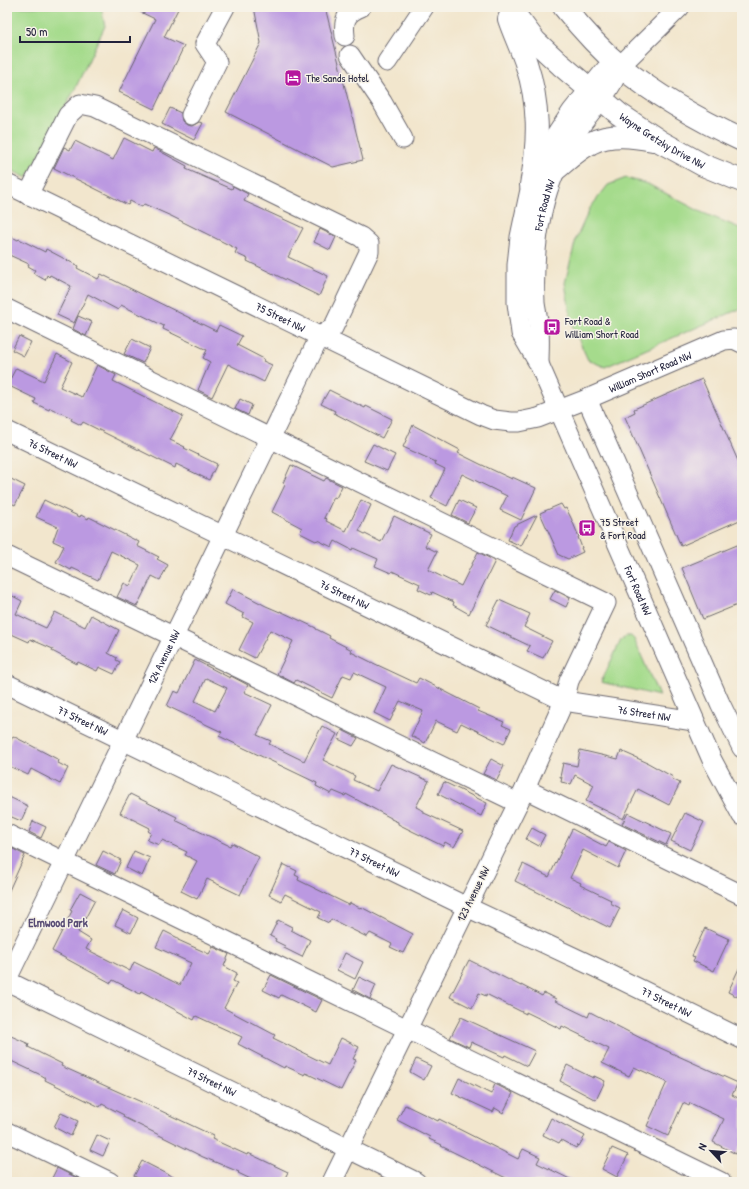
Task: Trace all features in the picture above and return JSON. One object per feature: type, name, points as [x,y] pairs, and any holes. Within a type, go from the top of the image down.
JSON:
[{"type":"main road","points":[[504,7],[527,64],[534,94],[538,120],[536,155],[532,185]]},
{"type":"main road","points":[[509,7],[536,41],[595,95]]},
{"type":"main road","points":[[564,7],[592,39],[620,66],[687,112],[742,140]]},
{"type":"main road","name":"Wayne Gretzky Drive NW","points":[[595,95],[619,114],[661,142],[703,164],[742,181]]},
{"type":"main road","points":[[556,169],[591,143],[603,138],[626,136],[639,137],[661,142]]},
{"type":"street","points":[[191,115],[217,62],[205,44],[224,7]]},
{"type":"street","points":[[345,36],[344,23],[351,11],[361,7]]},
{"type":"street","points":[[387,62],[424,7]]},
{"type":"street","points":[[620,66],[680,7]]},
{"type":"street","points":[[350,55],[382,102],[403,139]]},
{"type":"street","name":"Fort Road NW","points":[[538,364],[539,329],[535,305],[535,258],[538,228],[547,195],[556,169],[590,113],[595,95],[606,69],[620,66]]},
{"type":"street","name":"Fort Road NW","points":[[595,95],[561,126],[551,143],[532,185],[520,237],[516,264],[517,303],[521,333],[538,364],[559,410],[694,721],[712,760],[742,816]]},
{"type":"street","points":[[28,195],[68,115],[80,104],[95,107],[361,237],[368,244],[369,252],[333,328],[320,336]]},
{"type":"street","name":"75 Street NW","points":[[7,184],[481,415],[494,420],[519,422],[538,418],[559,410]]},
{"type":"street","points":[[7,309],[270,438]]},
{"type":"street","name":"124 Avenue NW","points":[[7,980],[320,336]]},
{"type":"street","name":"William Short Road NW","points":[[559,410],[724,340],[734,339],[742,343]]},
{"type":"street","points":[[586,399],[720,703],[742,748]]},
{"type":"street","name":"76 Street NW","points":[[7,431],[564,701],[694,721]]},
{"type":"street","name":"123 Avenue NW","points":[[270,438],[606,603],[569,681],[564,701],[521,796],[332,1182]]},
{"type":"street","points":[[7,556],[173,637],[742,895]]},
{"type":"street","name":"77 Street NW","points":[[7,684],[467,907],[599,968],[742,1039]]},
{"type":"street","points":[[7,834],[721,1182]]},
{"type":"street","name":"79 Street NW","points":[[7,980],[416,1182]]},
{"type":"street","points":[[7,1132],[110,1182]]},
{"type":"green space","points":[[7,7],[101,7],[105,26],[75,89],[27,178],[7,168]]},
{"type":"green space","points":[[626,178],[648,184],[701,212],[742,229],[742,308],[605,367],[588,360],[572,325],[565,283],[576,239],[590,208],[608,185]]},
{"type":"green space","points":[[626,636],[631,636],[634,639],[659,696],[601,682],[621,640]]},
{"type":"building","points":[[130,7],[179,7],[164,37],[184,46],[154,109],[119,92],[155,19]]},
{"type":"building","name":"The Sands Hotel","points":[[254,7],[325,7],[363,160],[333,167],[226,112],[261,43]]},
{"type":"building","points":[[170,108],[181,113],[182,121],[187,125],[192,126],[199,122],[203,123],[194,140],[162,124]]},
{"type":"building","points":[[124,138],[152,152],[154,148],[187,166],[186,169],[232,189],[233,186],[248,194],[244,201],[303,228],[288,257],[328,276],[319,296],[247,261],[248,259],[235,253],[237,249],[171,216],[144,204],[142,207],[130,201],[128,205],[54,168],[64,147],[70,150],[75,141],[113,160]]},
{"type":"building","points":[[320,229],[336,237],[330,250],[314,242]]},
{"type":"building","points":[[12,237],[45,252],[46,249],[78,266],[77,268],[98,279],[101,274],[216,331],[219,325],[242,336],[237,345],[264,359],[263,361],[272,365],[264,382],[228,364],[212,397],[198,390],[210,362],[203,358],[207,350],[163,329],[164,326],[121,305],[118,310],[88,294],[74,323],[57,315],[71,286],[50,275],[49,277],[47,275],[45,280],[33,273],[35,270],[28,266],[29,264],[7,254],[7,248]]},
{"type":"building","points":[[78,316],[92,322],[86,336],[73,329]]},
{"type":"building","points":[[19,336],[31,342],[24,356],[12,350]]},
{"type":"building","points":[[132,339],[150,348],[143,363],[124,354]]},
{"type":"building","points":[[57,354],[72,362],[60,387],[82,397],[97,365],[116,375],[113,381],[183,416],[170,440],[217,464],[209,480],[176,464],[175,468],[83,422],[81,425],[71,420],[72,418],[50,408],[49,410],[34,403],[36,399],[7,385],[16,368],[44,381]]},
{"type":"building","points":[[702,379],[742,470],[742,519],[681,546],[625,417],[635,412],[634,409]]},
{"type":"building","points":[[329,390],[365,408],[366,406],[392,419],[382,438],[334,413],[335,411],[321,404]]},
{"type":"building","points":[[240,399],[252,405],[248,415],[235,409]]},
{"type":"building","points":[[413,425],[460,450],[458,453],[512,479],[512,477],[536,488],[521,520],[500,510],[507,496],[462,474],[447,506],[431,498],[445,469],[435,464],[436,462],[403,447]]},
{"type":"building","points":[[373,444],[395,455],[387,471],[364,461]]},
{"type":"building","points":[[291,465],[324,481],[326,478],[342,486],[336,498],[334,497],[324,518],[327,519],[326,521],[346,531],[361,500],[371,505],[359,531],[381,542],[394,516],[431,534],[425,546],[437,552],[428,570],[461,586],[478,552],[495,561],[469,614],[453,605],[454,602],[432,592],[431,595],[418,589],[420,584],[392,571],[391,573],[375,566],[378,559],[353,548],[352,550],[335,541],[332,547],[317,540],[316,541],[300,533],[302,528],[272,512],[285,485],[283,483]]},
{"type":"building","points":[[7,477],[25,486],[15,505],[7,501]]},
{"type":"building","points":[[44,500],[80,517],[81,515],[88,519],[89,517],[139,542],[137,546],[159,557],[157,559],[168,565],[160,580],[152,576],[137,606],[117,597],[124,583],[130,586],[140,565],[111,551],[98,580],[72,568],[71,570],[56,562],[64,546],[53,541],[58,527],[36,517]]},
{"type":"building","points":[[459,500],[476,508],[468,523],[452,515]]},
{"type":"building","points":[[561,504],[564,509],[566,508],[571,518],[579,537],[583,552],[568,559],[559,555],[540,513]]},
{"type":"building","points":[[537,515],[521,546],[508,540],[514,526]]},
{"type":"building","points":[[742,543],[742,603],[703,619],[682,568]]},
{"type":"building","points":[[233,589],[266,606],[316,628],[330,636],[329,638],[352,650],[351,652],[371,662],[416,683],[419,678],[479,709],[478,711],[504,722],[502,725],[511,729],[504,744],[461,723],[457,731],[436,721],[425,743],[411,736],[423,711],[400,701],[390,721],[374,713],[386,687],[354,672],[351,678],[343,675],[332,698],[296,680],[294,683],[277,674],[293,641],[270,630],[255,658],[239,650],[253,622],[243,617],[244,614],[225,604]]},
{"type":"building","points":[[555,590],[570,598],[566,607],[550,599]]},
{"type":"building","points":[[7,593],[22,601],[16,614],[46,628],[55,612],[85,627],[91,615],[119,630],[108,653],[117,658],[116,660],[120,662],[114,674],[99,667],[97,671],[78,662],[77,664],[52,651],[53,649],[30,639],[29,642],[7,632]]},
{"type":"building","points":[[499,600],[530,614],[524,627],[552,641],[543,658],[527,651],[530,646],[486,625]]},
{"type":"building","points":[[195,660],[230,678],[231,676],[248,685],[244,692],[272,705],[257,735],[271,741],[269,744],[304,761],[322,726],[337,734],[323,760],[355,776],[353,780],[377,791],[391,764],[429,781],[416,807],[424,811],[424,813],[463,831],[454,847],[445,842],[443,846],[398,824],[398,822],[346,794],[345,796],[333,791],[331,794],[316,786],[317,783],[219,736],[222,732],[167,706],[174,691],[179,693]],"holes":[[[206,678],[227,688],[215,711],[195,701]]]},
{"type":"building","points":[[342,730],[358,738],[353,746],[338,739]]},
{"type":"building","points":[[13,736],[59,760],[58,763],[68,768],[60,784],[31,769],[28,775],[7,765],[7,748]]},
{"type":"building","points":[[580,750],[618,759],[621,751],[648,763],[673,777],[672,779],[680,783],[669,805],[638,789],[623,819],[586,801],[594,785],[575,775],[571,784],[561,782],[562,777],[560,777],[563,763],[577,766]]},
{"type":"building","points":[[491,759],[504,766],[497,780],[483,774]]},
{"type":"building","points":[[444,782],[487,803],[481,816],[438,794]]},
{"type":"building","points":[[130,794],[177,817],[175,820],[230,846],[232,843],[259,857],[240,895],[207,879],[197,899],[181,891],[197,861],[185,855],[187,852],[162,840],[159,845],[147,840],[151,833],[148,831],[150,828],[120,813]]},
{"type":"building","points":[[7,796],[28,806],[21,821],[7,815]]},
{"type":"building","points":[[628,813],[671,834],[666,845],[622,824]]},
{"type":"building","points":[[685,813],[704,822],[690,850],[671,841]]},
{"type":"building","points":[[33,821],[46,827],[41,838],[29,832]]},
{"type":"building","points":[[532,828],[545,835],[539,846],[526,839]]},
{"type":"building","points":[[572,829],[606,847],[609,842],[626,851],[618,868],[583,850],[570,878],[581,883],[580,885],[611,900],[610,903],[620,908],[610,928],[515,881],[523,864],[549,877]]},
{"type":"building","points":[[7,846],[25,855],[7,895]]},
{"type":"building","points":[[103,851],[121,860],[115,874],[96,865]]},
{"type":"building","points":[[134,851],[150,858],[142,876],[126,868]]},
{"type":"building","points":[[283,864],[297,871],[295,875],[299,877],[298,880],[349,905],[350,903],[360,908],[361,907],[413,934],[403,953],[390,947],[392,944],[370,933],[367,937],[331,919],[329,923],[318,918],[321,912],[285,894],[281,901],[269,895]]},
{"type":"building","points":[[80,892],[95,900],[78,932],[91,940],[86,949],[130,971],[134,962],[180,985],[191,963],[156,947],[164,931],[178,938],[178,940],[209,954],[213,947],[229,954],[224,966],[237,973],[233,981],[237,983],[224,1008],[275,1035],[273,1038],[328,1065],[341,1038],[359,1047],[353,1059],[356,1060],[341,1090],[308,1074],[305,1073],[305,1075],[285,1066],[284,1068],[238,1044],[242,1037],[196,1016],[194,1020],[141,991],[140,994],[113,980],[111,983],[52,951],[72,911],[70,910]]},
{"type":"building","points":[[123,910],[138,918],[131,933],[115,925]]},
{"type":"building","points":[[278,920],[292,927],[291,930],[310,940],[302,957],[284,948],[285,946],[275,941],[276,939],[270,936]]},
{"type":"building","points":[[705,928],[729,939],[714,971],[693,961],[695,957],[692,956]]},
{"type":"building","points":[[345,953],[363,962],[355,979],[337,970]]},
{"type":"building","points":[[469,960],[542,996],[544,993],[556,999],[555,1001],[588,1017],[590,1012],[656,1046],[738,1083],[732,1095],[742,1100],[742,1142],[736,1154],[713,1142],[724,1119],[690,1103],[689,1106],[683,1103],[668,1136],[647,1126],[667,1082],[634,1067],[629,1076],[602,1063],[609,1049],[562,1026],[561,1029],[526,1012],[526,1014],[486,994],[486,996],[479,993],[472,1008],[450,997]]},
{"type":"building","points":[[742,962],[742,999],[728,992]]},
{"type":"building","points":[[271,975],[322,1000],[316,1012],[281,995],[279,998],[263,990]]},
{"type":"building","points":[[359,977],[376,985],[370,999],[353,990]]},
{"type":"building","points":[[461,1017],[535,1051],[527,1066],[505,1055],[504,1057],[471,1042],[469,1047],[450,1038]]},
{"type":"building","points":[[11,1036],[29,1044],[28,1047],[62,1064],[61,1066],[214,1136],[212,1139],[247,1155],[248,1153],[288,1172],[283,1182],[257,1182],[123,1117],[124,1115],[102,1104],[100,1107],[45,1080],[46,1078],[41,1075],[7,1059],[7,1043]]},
{"type":"building","points":[[416,1059],[431,1066],[424,1080],[410,1072]]},
{"type":"building","points":[[567,1065],[593,1078],[594,1076],[605,1081],[596,1100],[560,1081]]},
{"type":"building","points":[[459,1078],[491,1094],[495,1084],[513,1093],[503,1113],[495,1108],[493,1112],[452,1093]]},
{"type":"building","points":[[405,1105],[438,1121],[439,1119],[518,1159],[523,1149],[540,1157],[537,1163],[576,1182],[507,1182],[508,1179],[441,1146],[442,1145],[429,1139],[430,1137],[397,1120]]},
{"type":"building","points":[[61,1113],[78,1121],[71,1136],[54,1127]]},
{"type":"building","points":[[551,1118],[585,1136],[579,1146],[578,1145],[576,1148],[561,1140],[559,1143],[543,1135]]},
{"type":"building","points":[[97,1135],[110,1141],[103,1156],[90,1150]]},
{"type":"building","points":[[612,1148],[628,1155],[617,1177],[602,1169]]},
{"type":"building","points":[[142,1161],[183,1182],[146,1182],[134,1176]]},
{"type":"building","points":[[57,1168],[85,1182],[50,1182]]},
{"type":"place","name":"The Sands Hotel","points":[[293,78]]},
{"type":"place","name":"Fort Road & William Short Road","points":[[552,327]]},
{"type":"place","name":"75 Street & Fort Road","points":[[587,528]]},
{"type":"district","name":"Elmwood Park","points":[[58,922]]}]
